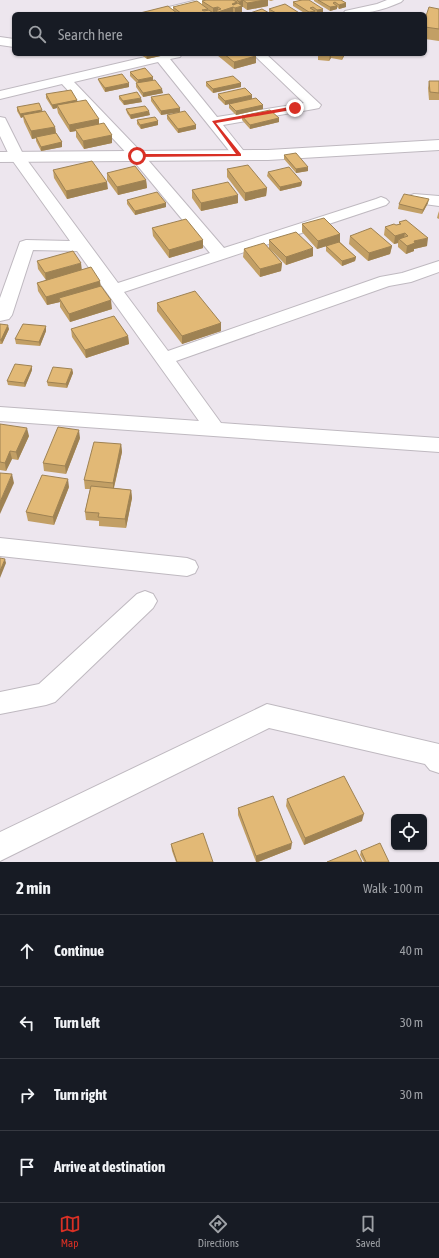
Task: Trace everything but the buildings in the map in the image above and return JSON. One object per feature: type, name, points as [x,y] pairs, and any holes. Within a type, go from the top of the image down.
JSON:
[{"type":"street","points":[[165,12],[210,0]]},
{"type":"street","points":[[358,12],[381,7],[396,0]]},
{"type":"street","points":[[0,42],[12,43]]},
{"type":"street","points":[[0,95],[168,56]]},
{"type":"street","points":[[213,122],[314,104],[261,56]]},
{"type":"street","points":[[161,58],[240,155]]},
{"type":"street","points":[[65,80],[137,156],[221,255]]},
{"type":"street","points":[[0,121],[8,157],[82,246],[215,429]]},
{"type":"street","points":[[8,157],[240,155],[439,145]]},
{"type":"street","points":[[414,199],[439,201]]},
{"type":"street","points":[[113,290],[381,202]]},
{"type":"street","points":[[0,315],[2,315],[26,245],[82,246]]},
{"type":"street","points":[[164,359],[386,281],[405,278],[439,266]]},
{"type":"street","points":[[0,414],[439,445]]},
{"type":"street","points":[[0,547],[187,567]]},
{"type":"street","points":[[0,703],[46,694],[145,601]]},
{"type":"street","points":[[0,847],[267,716],[433,754],[439,760]]},
{"type":"route","points":[[137,156],[240,155],[213,122],[295,108]]}]
